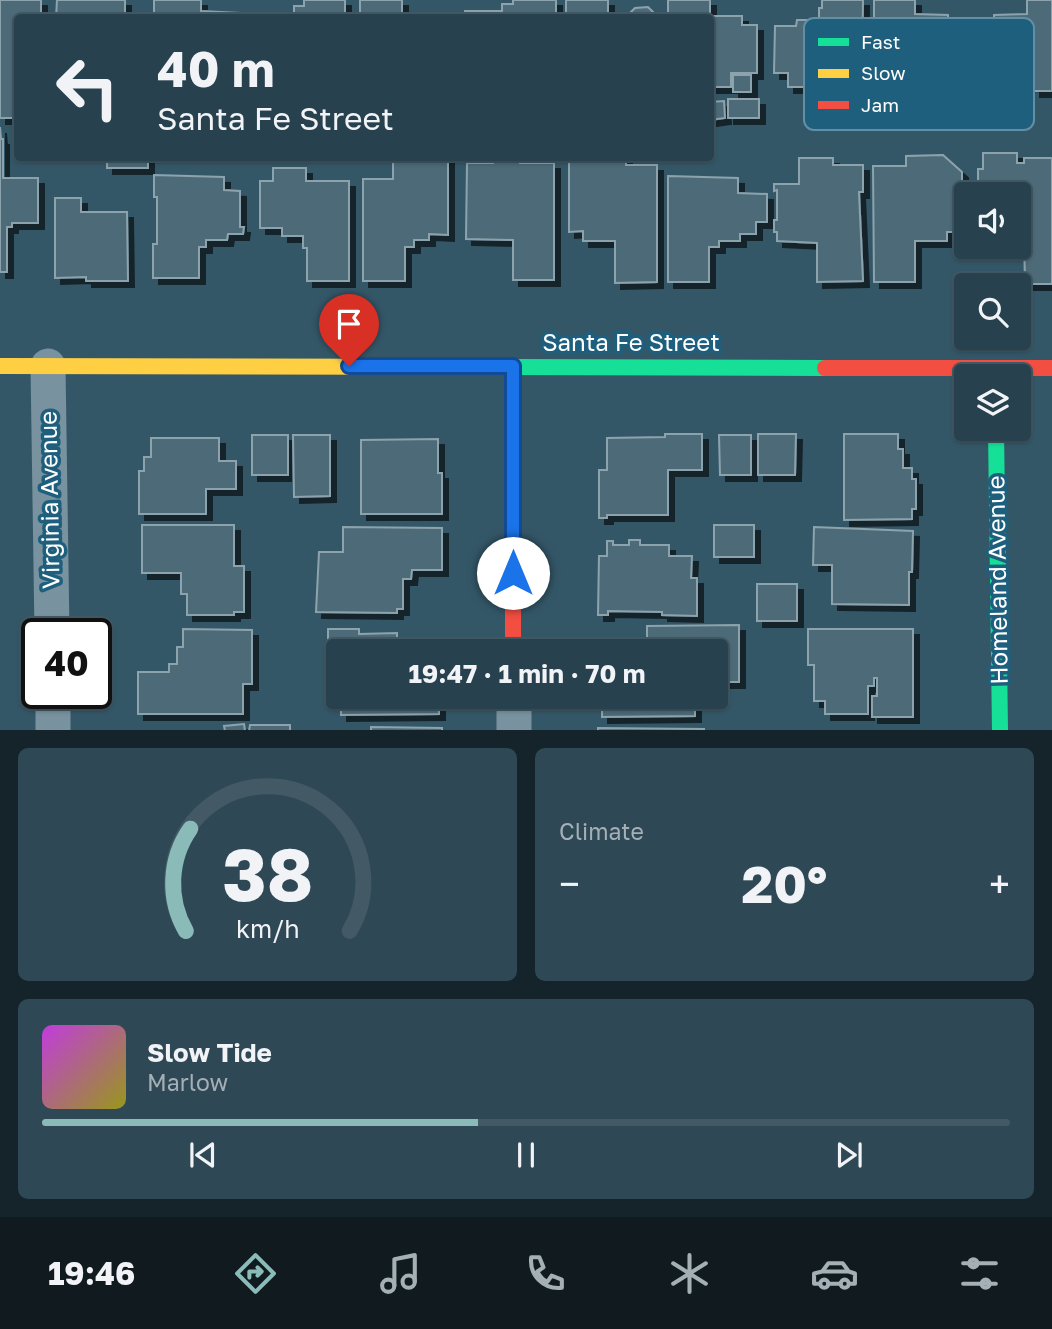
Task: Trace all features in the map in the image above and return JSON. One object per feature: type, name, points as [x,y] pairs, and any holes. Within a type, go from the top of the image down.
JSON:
[{"type":"street","name":"Santa Fe Street","points":[[0,366],[513,366],[954,371]]},
{"type":"street","name":"Virginia Avenue","points":[[48,366],[52,618]]},
{"type":"street","points":[[513,366],[513,639]]},
{"type":"street","name":"Santa Fe Street","points":[[1031,369],[1052,368]]},
{"type":"street","name":"Homeland Avenue","points":[[996,441],[1000,730]]},
{"type":"street","points":[[53,709],[53,730]]},
{"type":"street","points":[[513,709],[514,730]]},
{"type":"building","points":[[0,0],[41,0],[41,14],[14,14],[13,118],[0,118]]},
{"type":"building","points":[[57,0],[125,0],[125,14],[56,14]]},
{"type":"building","points":[[154,0],[201,0],[201,11],[240,13],[240,14],[154,14]]},
{"type":"building","points":[[304,0],[345,0],[345,14],[279,14],[294,13],[294,6],[304,6]]},
{"type":"building","points":[[360,0],[402,0],[402,13],[418,14],[360,14]]},
{"type":"building","points":[[513,0],[556,0],[556,14],[465,14],[465,11],[502,11],[502,4],[513,4]]},
{"type":"building","points":[[566,0],[608,0],[608,13],[629,14],[566,14]]},
{"type":"building","points":[[668,0],[710,0],[710,14],[668,14]]},
{"type":"building","points":[[822,0],[863,0],[863,18],[819,18],[819,8],[822,8]]},
{"type":"building","points":[[874,0],[915,0],[915,14],[948,15],[948,18],[874,18]]},
{"type":"building","points":[[1027,0],[1052,0],[1052,91],[1034,91],[1034,18],[994,18],[994,15],[1027,14]]},
{"type":"building","points":[[648,7],[654,13],[629,14],[635,8]]},
{"type":"building","points":[[714,16],[742,16],[742,25],[757,25],[757,73],[731,73],[731,87],[714,87]]},
{"type":"building","points":[[797,20],[804,20],[804,87],[788,87],[788,73],[774,73],[775,26],[796,26]]},
{"type":"building","points":[[733,75],[751,75],[751,92],[733,92]]},
{"type":"building","points":[[728,99],[759,99],[759,118],[728,118]]},
{"type":"building","points":[[724,101],[725,118],[714,119],[714,102]]},
{"type":"building","points":[[0,127],[3,139],[3,178],[38,178],[38,223],[12,223],[12,227],[7,227],[7,272],[0,272]]},
{"type":"building","points":[[983,153],[1017,153],[1017,163],[1024,163],[1024,158],[1052,158],[1052,284],[1031,284],[1031,273],[1025,273],[1024,259],[1031,259],[1031,182],[978,182],[978,169],[983,169]]},
{"type":"building","points":[[943,155],[962,172],[962,182],[954,182],[954,232],[947,232],[947,241],[915,241],[915,282],[874,282],[873,166],[906,166],[906,156]]},
{"type":"building","points":[[799,158],[833,158],[833,165],[863,165],[863,192],[859,192],[863,281],[817,282],[817,243],[777,241],[774,220],[777,220],[777,190],[774,191],[774,184],[799,184]]},
{"type":"building","points":[[107,161],[148,161],[148,168],[107,168]]},
{"type":"building","points":[[393,161],[448,161],[448,235],[429,234],[429,240],[414,240],[414,247],[405,247],[405,281],[363,281],[363,179],[393,179]]},
{"type":"building","points":[[569,161],[626,161],[626,165],[657,165],[657,282],[615,283],[615,241],[583,241],[583,231],[569,232]]},
{"type":"building","points":[[467,163],[554,163],[554,280],[513,280],[513,240],[466,239]]},
{"type":"building","points":[[273,168],[306,168],[306,181],[349,181],[349,281],[307,281],[307,248],[303,248],[303,236],[282,236],[282,228],[260,228],[260,181],[273,181]]},
{"type":"building","points":[[154,175],[224,177],[224,190],[240,191],[240,227],[244,227],[243,234],[228,234],[227,240],[206,240],[206,247],[199,247],[199,278],[153,278],[153,244],[157,244]]},
{"type":"building","points":[[668,176],[738,178],[738,193],[767,194],[767,222],[756,222],[756,234],[740,234],[740,241],[719,241],[719,247],[709,247],[709,282],[668,282]]},
{"type":"building","points":[[55,198],[81,198],[81,212],[127,212],[128,281],[86,281],[86,277],[55,278]]},
{"type":"building","points":[[665,434],[702,434],[702,470],[668,470],[668,515],[607,515],[607,518],[599,518],[599,470],[607,470],[607,438],[665,437]]},
{"type":"building","points":[[758,434],[796,434],[795,475],[758,475]]},
{"type":"building","points":[[844,434],[898,434],[898,449],[903,449],[903,468],[912,468],[912,479],[916,479],[916,509],[912,509],[912,519],[844,520]]},
{"type":"building","points":[[252,435],[288,435],[288,475],[252,475]]},
{"type":"building","points":[[293,435],[330,435],[330,496],[294,497]]},
{"type":"building","points":[[719,435],[751,435],[751,475],[720,475]]},
{"type":"building","points":[[151,438],[219,438],[219,461],[236,461],[236,489],[206,489],[206,514],[139,514],[139,471],[144,471],[144,457],[151,457]]},
{"type":"building","points":[[438,439],[438,473],[442,473],[442,514],[361,514],[361,440]]},
{"type":"building","points":[[142,525],[234,525],[234,566],[244,566],[244,612],[234,612],[234,615],[187,615],[187,594],[181,594],[181,573],[142,573]]},
{"type":"building","points":[[714,525],[754,525],[754,557],[714,557]]},
{"type":"building","points":[[343,527],[442,528],[442,570],[412,570],[411,579],[403,579],[403,609],[397,609],[397,613],[316,612],[319,552],[343,552]]},
{"type":"building","points":[[814,527],[913,531],[909,605],[832,604],[832,565],[813,565]]},
{"type":"building","points":[[629,540],[640,540],[640,545],[669,545],[669,556],[692,556],[691,578],[697,578],[697,616],[608,611],[608,615],[598,615],[599,556],[607,556],[607,541],[613,541],[613,545],[629,545]]},
{"type":"building","points":[[757,584],[797,584],[797,621],[757,621]]},
{"type":"building","points":[[739,625],[739,682],[728,682],[728,639],[647,639],[647,626]]},
{"type":"building","points":[[183,629],[252,630],[252,684],[243,684],[243,714],[138,714],[138,672],[169,672],[169,664],[177,664],[177,647],[183,647]]},
{"type":"building","points":[[328,629],[359,629],[359,634],[397,633],[397,639],[328,639]]},
{"type":"building","points":[[808,629],[913,629],[913,717],[872,717],[872,696],[877,696],[877,678],[874,678],[874,686],[868,686],[868,714],[825,714],[825,701],[814,701],[814,665],[808,665]]},
{"type":"building","points":[[341,709],[439,709],[439,714],[341,715]]},
{"type":"building","points":[[602,709],[695,709],[695,716],[602,717]]},
{"type":"building","points":[[244,724],[245,730],[225,730],[224,726]]},
{"type":"building","points":[[250,725],[290,725],[290,730],[249,730]]},
{"type":"building","points":[[371,727],[442,728],[442,730],[371,730]]},
{"type":"building","points":[[598,728],[704,729],[704,730]]},
{"type":"traffic: fast","points":[[497,367],[825,368]]},
{"type":"traffic: fast","points":[[996,441],[1000,730]]},
{"type":"traffic: slow","points":[[0,366],[497,367]]},
{"type":"traffic: jam","points":[[513,366],[513,639]]},
{"type":"traffic: jam","points":[[825,368],[1052,368]]},
{"type":"route","points":[[349,366],[513,366],[513,573]]}]
